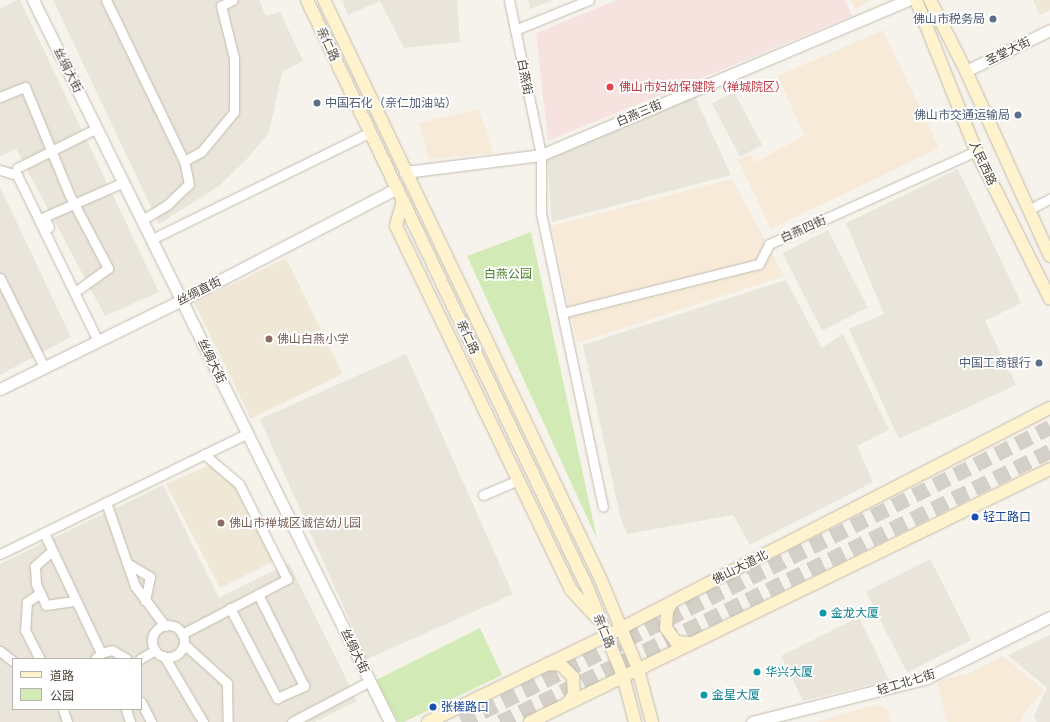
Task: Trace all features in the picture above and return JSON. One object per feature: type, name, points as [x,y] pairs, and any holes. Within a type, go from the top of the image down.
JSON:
[{"type":"main road","name":"亲仁路","points":[[308,0],[587,587],[623,676],[635,722]]},
{"type":"main road","name":"亲仁路","points":[[324,0],[601,580],[638,669],[652,722]]},
{"type":"main road","name":"人民西路","points":[[916,0],[976,151],[1050,299]]},
{"type":"main road","name":"人民西路","points":[[930,0],[966,71],[1050,256]]},
{"type":"main road","points":[[403,201],[396,226],[571,590],[601,622]]},
{"type":"main road","name":"佛山大道北","points":[[428,722],[606,636],[1050,408]]},
{"type":"main road","points":[[530,722],[689,643],[1050,469]]},
{"type":"main road","points":[[672,602],[667,611],[666,628],[676,642],[689,643]]},
{"type":"main road","points":[[547,664],[561,665],[573,677],[574,694],[568,703]]},
{"type":"street","name":"丝绸大街","points":[[33,0],[390,722]]},
{"type":"street","points":[[106,0],[184,161],[189,184],[168,206],[142,220]]},
{"type":"street","points":[[184,161],[201,152],[234,112],[234,58],[220,3],[233,0]]},
{"type":"street","name":"白燕街","points":[[508,0],[541,155],[541,213],[603,507]]},
{"type":"street","points":[[515,30],[590,0]]},
{"type":"street","name":"白燕三街","points":[[405,172],[541,155],[908,0]]},
{"type":"street","name":"圣堂大街","points":[[966,71],[1049,33]]},
{"type":"street","points":[[0,97],[25,87],[74,203],[108,268],[79,289]]},
{"type":"street","points":[[17,168],[97,128]]},
{"type":"street","points":[[152,239],[370,132]]},
{"type":"street","name":"白燕四街","points":[[562,313],[759,264],[769,244],[976,151]]},
{"type":"street","points":[[0,170],[17,175],[98,341]]},
{"type":"street","points":[[91,315],[44,216],[124,182]]},
{"type":"street","name":"丝绸直街","points":[[0,389],[182,300],[397,188]]},
{"type":"street","points":[[1028,210],[1050,199]]},
{"type":"street","points":[[0,278],[44,367]]},
{"type":"street","points":[[0,554],[248,433]]},
{"type":"street","points":[[182,634],[287,579],[239,484],[204,454]]},
{"type":"street","points":[[483,495],[518,480]]},
{"type":"street","points":[[106,502],[135,586],[164,626]]},
{"type":"street","points":[[44,533],[76,601],[98,656],[112,650],[125,658]]},
{"type":"street","points":[[52,551],[35,566],[36,584],[40,593],[46,605],[76,601]]},
{"type":"street","points":[[127,563],[150,577],[146,600]]},
{"type":"street","points":[[39,658],[25,630],[27,602],[40,593]]},
{"type":"street","points":[[230,608],[277,698],[304,686],[258,594]]},
{"type":"street","name":"轻工北七街","points":[[752,722],[927,678],[1050,617]]},
{"type":"street","points":[[164,626],[175,627],[182,634],[184,644],[228,683],[228,722]]},
{"type":"street","points":[[155,650],[154,636],[164,626]]},
{"type":"street","points":[[164,656],[179,653],[184,644]]},
{"type":"street","points":[[155,650],[164,656],[203,722]]},
{"type":"street","points":[[142,658],[155,650]]},
{"type":"street","points":[[0,651],[12,660]]},
{"type":"street","points":[[292,722],[370,681]]},
{"type":"street","points":[[142,704],[151,722]]},
{"type":"street","points":[[63,710],[67,722]]},
{"type":"street","points":[[126,710],[130,722]]},
{"type":"shaded area","points":[[17,0],[20,0],[159,292],[105,316],[16,149],[0,157],[0,9]]},
{"type":"shaded area","points":[[53,0],[259,0],[266,16],[280,12],[303,61],[282,72],[269,133],[246,160],[219,186],[159,224]]},
{"type":"shaded area","points":[[342,0],[457,0],[460,42],[404,48],[380,1],[348,15]]},
{"type":"shaded area","points":[[528,0],[553,0],[530,9]]},
{"type":"shaded area","name":"佛山市妇幼保健院（禅城院区）","points":[[617,0],[845,0],[852,16],[548,141],[536,33]]},
{"type":"shaded area","points":[[851,0],[869,0],[870,1],[855,9]]},
{"type":"shaded area","points":[[1033,0],[1050,0],[1050,10],[1040,15]]},
{"type":"shaded area","points":[[883,30],[939,148],[771,229],[738,160],[750,154],[756,162],[804,136],[778,76]]},
{"type":"shaded area","points":[[734,92],[762,145],[740,157],[712,104]]},
{"type":"shaded area","points":[[695,97],[731,175],[552,222],[547,159]]},
{"type":"shaded area","points":[[479,109],[493,153],[429,159],[419,123]]},
{"type":"shaded area","points":[[958,169],[1021,303],[985,321],[1016,385],[899,439],[849,329],[884,314],[846,223]]},
{"type":"shaded area","points":[[732,179],[784,276],[577,343],[551,226]]},
{"type":"shaded area","points":[[0,187],[71,337],[0,375]]},
{"type":"shaded area","points":[[828,230],[867,308],[822,331],[783,253]]},
{"type":"shaded area","name":"佛山白燕小学","points":[[286,258],[343,374],[251,419],[194,303]]},
{"type":"shaded area","points":[[786,280],[822,348],[843,334],[889,430],[857,446],[873,482],[750,545],[733,515],[627,534],[621,520],[583,345]]},
{"type":"shaded area","points":[[406,354],[513,594],[367,659],[260,419]]},
{"type":"shaded area","name":"佛山市禅城区诚信幼儿园","points":[[210,465],[237,485],[274,561],[220,588],[166,484]]},
{"type":"shaded area","points":[[163,485],[219,598],[289,563],[357,701],[315,722],[0,722],[0,564]]},
{"type":"shaded area","points":[[930,559],[971,640],[907,673],[866,592]]},
{"type":"shaded area","points":[[859,617],[889,680],[803,701],[781,656]]},
{"type":"shaded area","points":[[1050,635],[1050,722],[1037,722],[1034,716],[1047,688],[1008,655]]},
{"type":"shaded area","points":[[1003,656],[1044,690],[1022,716],[1022,722],[947,722],[937,682],[969,673]]},
{"type":"shaded area","points":[[876,704],[887,709],[890,722],[816,722]]},
{"type":"green space","name":"白燕公园","points":[[531,232],[597,539],[467,256]]},
{"type":"green space","points":[[480,628],[502,675],[404,722],[398,722],[376,680]]},
{"type":"tunnel","points":[[462,722],[1050,427]]},
{"type":"tunnel","points":[[500,722],[1050,451]]},
{"type":"place","name":"佛山市税务局","points":[[993,19]]},
{"type":"place","name":"佛山市妇幼保健院（禅城院区）","points":[[610,87]]},
{"type":"place","name":"中国石化（亲仁加油站）","points":[[317,103]]},
{"type":"place","name":"佛山市交通运输局","points":[[1018,115]]},
{"type":"place","name":"佛山白燕小学","points":[[269,339]]},
{"type":"place","name":"中国工商银行","points":[[1039,363]]},
{"type":"place","name":"轻工路口","points":[[975,517]]},
{"type":"place","name":"佛山市禅城区诚信幼儿园","points":[[221,523]]},
{"type":"place","name":"金龙大厦","points":[[823,613]]},
{"type":"place","name":"华兴大厦","points":[[757,672]]},
{"type":"place","name":"金星大厦","points":[[704,695]]},
{"type":"place","name":"张槎路口","points":[[433,707]]}]
